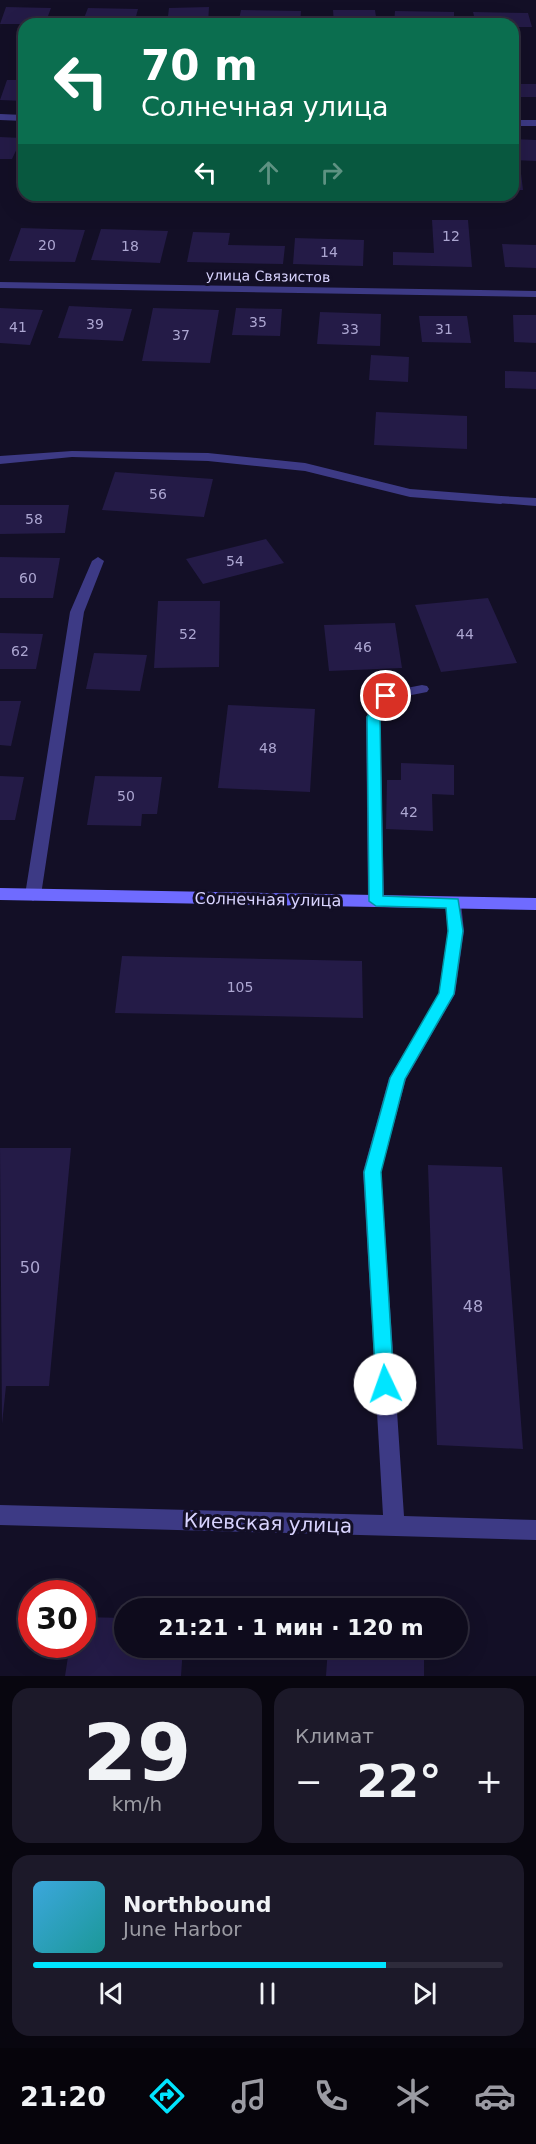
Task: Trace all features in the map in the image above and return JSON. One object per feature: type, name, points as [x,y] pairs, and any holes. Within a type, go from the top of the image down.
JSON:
[{"type":"main road","name":"Солнечная улица","points":[[0,894],[536,904]]},
{"type":"street","points":[[0,117],[18,118]]},
{"type":"street","points":[[519,123],[536,123]]},
{"type":"street","name":"улица Связистов","points":[[0,285],[536,294]]},
{"type":"street","points":[[0,460],[72,454],[208,457],[304,467],[410,493],[536,502]]},
{"type":"street","points":[[33,895],[77,612],[98,561]]},
{"type":"street","points":[[376,901],[373,717],[386,696],[422,689]]},
{"type":"street","points":[[394,1526],[372,1172],[398,1078],[447,994],[456,931],[453,903]]},
{"type":"street","name":"Киевская улица","points":[[0,1515],[536,1530]]},
{"type":"building","points":[[6,7],[51,8],[47,18],[18,18],[18,24],[0,24]]},
{"type":"building","points":[[209,7],[208,18],[168,18],[169,8]]},
{"type":"building","points":[[88,8],[138,9],[136,18],[84,18]]},
{"type":"building","points":[[241,10],[301,11],[300,18],[239,18]]},
{"type":"building","points":[[333,10],[375,10],[376,18],[334,18]]},
{"type":"building","points":[[395,11],[454,12],[454,18],[394,18]]},
{"type":"building","points":[[473,12],[528,13],[532,27],[519,27],[519,18],[474,18]]},
{"type":"building","points":[[7,80],[18,80],[18,101],[0,100]]},
{"type":"building","points":[[519,84],[536,84],[536,97],[519,97]]},
{"type":"building","points":[[0,137],[18,138],[18,146],[12,159],[0,159]]},
{"type":"building","points":[[519,139],[536,140],[536,161],[519,160]]},
{"type":"building","points":[[519,165],[520,165],[523,190],[519,190]]},
{"type":"building","points":[[432,220],[468,220],[472,267],[393,265],[393,252],[434,253]]},
{"type":"building","points":[[21,228],[85,230],[75,262],[9,261]]},
{"type":"building","points":[[101,229],[168,231],[160,263],[91,260]]},
{"type":"building","points":[[193,232],[230,233],[228,245],[285,246],[283,264],[187,262]]},
{"type":"building","points":[[295,238],[364,240],[363,266],[293,264]]},
{"type":"building","points":[[502,244],[536,245],[536,268],[505,267]]},
{"type":"building","points":[[69,306],[132,309],[123,341],[58,338]]},
{"type":"building","points":[[0,308],[43,310],[30,345],[0,343]]},
{"type":"building","points":[[153,308],[219,310],[210,363],[142,361]]},
{"type":"building","points":[[236,308],[282,309],[280,336],[232,335]]},
{"type":"building","points":[[320,312],[381,314],[380,346],[317,344]]},
{"type":"building","points":[[513,315],[536,315],[536,343],[514,342]]},
{"type":"building","points":[[419,316],[467,316],[471,343],[422,342]]},
{"type":"building","points":[[371,355],[409,357],[408,382],[369,380]]},
{"type":"building","points":[[505,371],[536,372],[536,389],[505,388]]},
{"type":"building","points":[[376,412],[467,416],[467,449],[374,445]]},
{"type":"building","points":[[115,472],[213,479],[204,517],[102,510]]},
{"type":"building","points":[[0,505],[69,505],[65,533],[0,534]]},
{"type":"building","points":[[266,539],[284,563],[203,584],[186,559]]},
{"type":"building","points":[[0,557],[60,558],[53,598],[0,598]]},
{"type":"building","points":[[488,598],[517,663],[441,672],[415,605]]},
{"type":"building","points":[[158,601],[220,601],[219,667],[154,668]]},
{"type":"building","points":[[395,623],[402,668],[329,671],[324,625]]},
{"type":"building","points":[[0,633],[43,634],[36,669],[0,669]]},
{"type":"building","points":[[94,653],[147,655],[140,691],[86,689]]},
{"type":"building","points":[[0,701],[21,701],[11,746],[0,745]]},
{"type":"building","points":[[228,705],[315,709],[310,792],[218,788]]},
{"type":"building","points":[[401,763],[454,765],[454,795],[432,794],[433,831],[386,829],[387,780],[401,780]]},
{"type":"building","points":[[0,776],[24,777],[15,820],[0,820]]},
{"type":"building","points":[[95,776],[162,777],[157,814],[142,814],[141,826],[87,825]]},
{"type":"building","points":[[122,956],[362,961],[363,1018],[115,1013]]},
{"type":"building","points":[[0,1148],[71,1148],[49,1386],[6,1386],[2,1424]]},
{"type":"building","points":[[428,1165],[502,1167],[523,1449],[437,1445]]},
{"type":"building","points":[[96,1617],[114,1618],[114,1658],[182,1658],[181,1676],[65,1676],[68,1658],[96,1658]]},
{"type":"building","points":[[327,1658],[424,1658],[424,1676],[326,1676]]},
{"type":"route","points":[[385,1384],[372,1172],[398,1078],[447,994],[456,931],[453,903],[376,901],[373,717],[386,696]]}]
